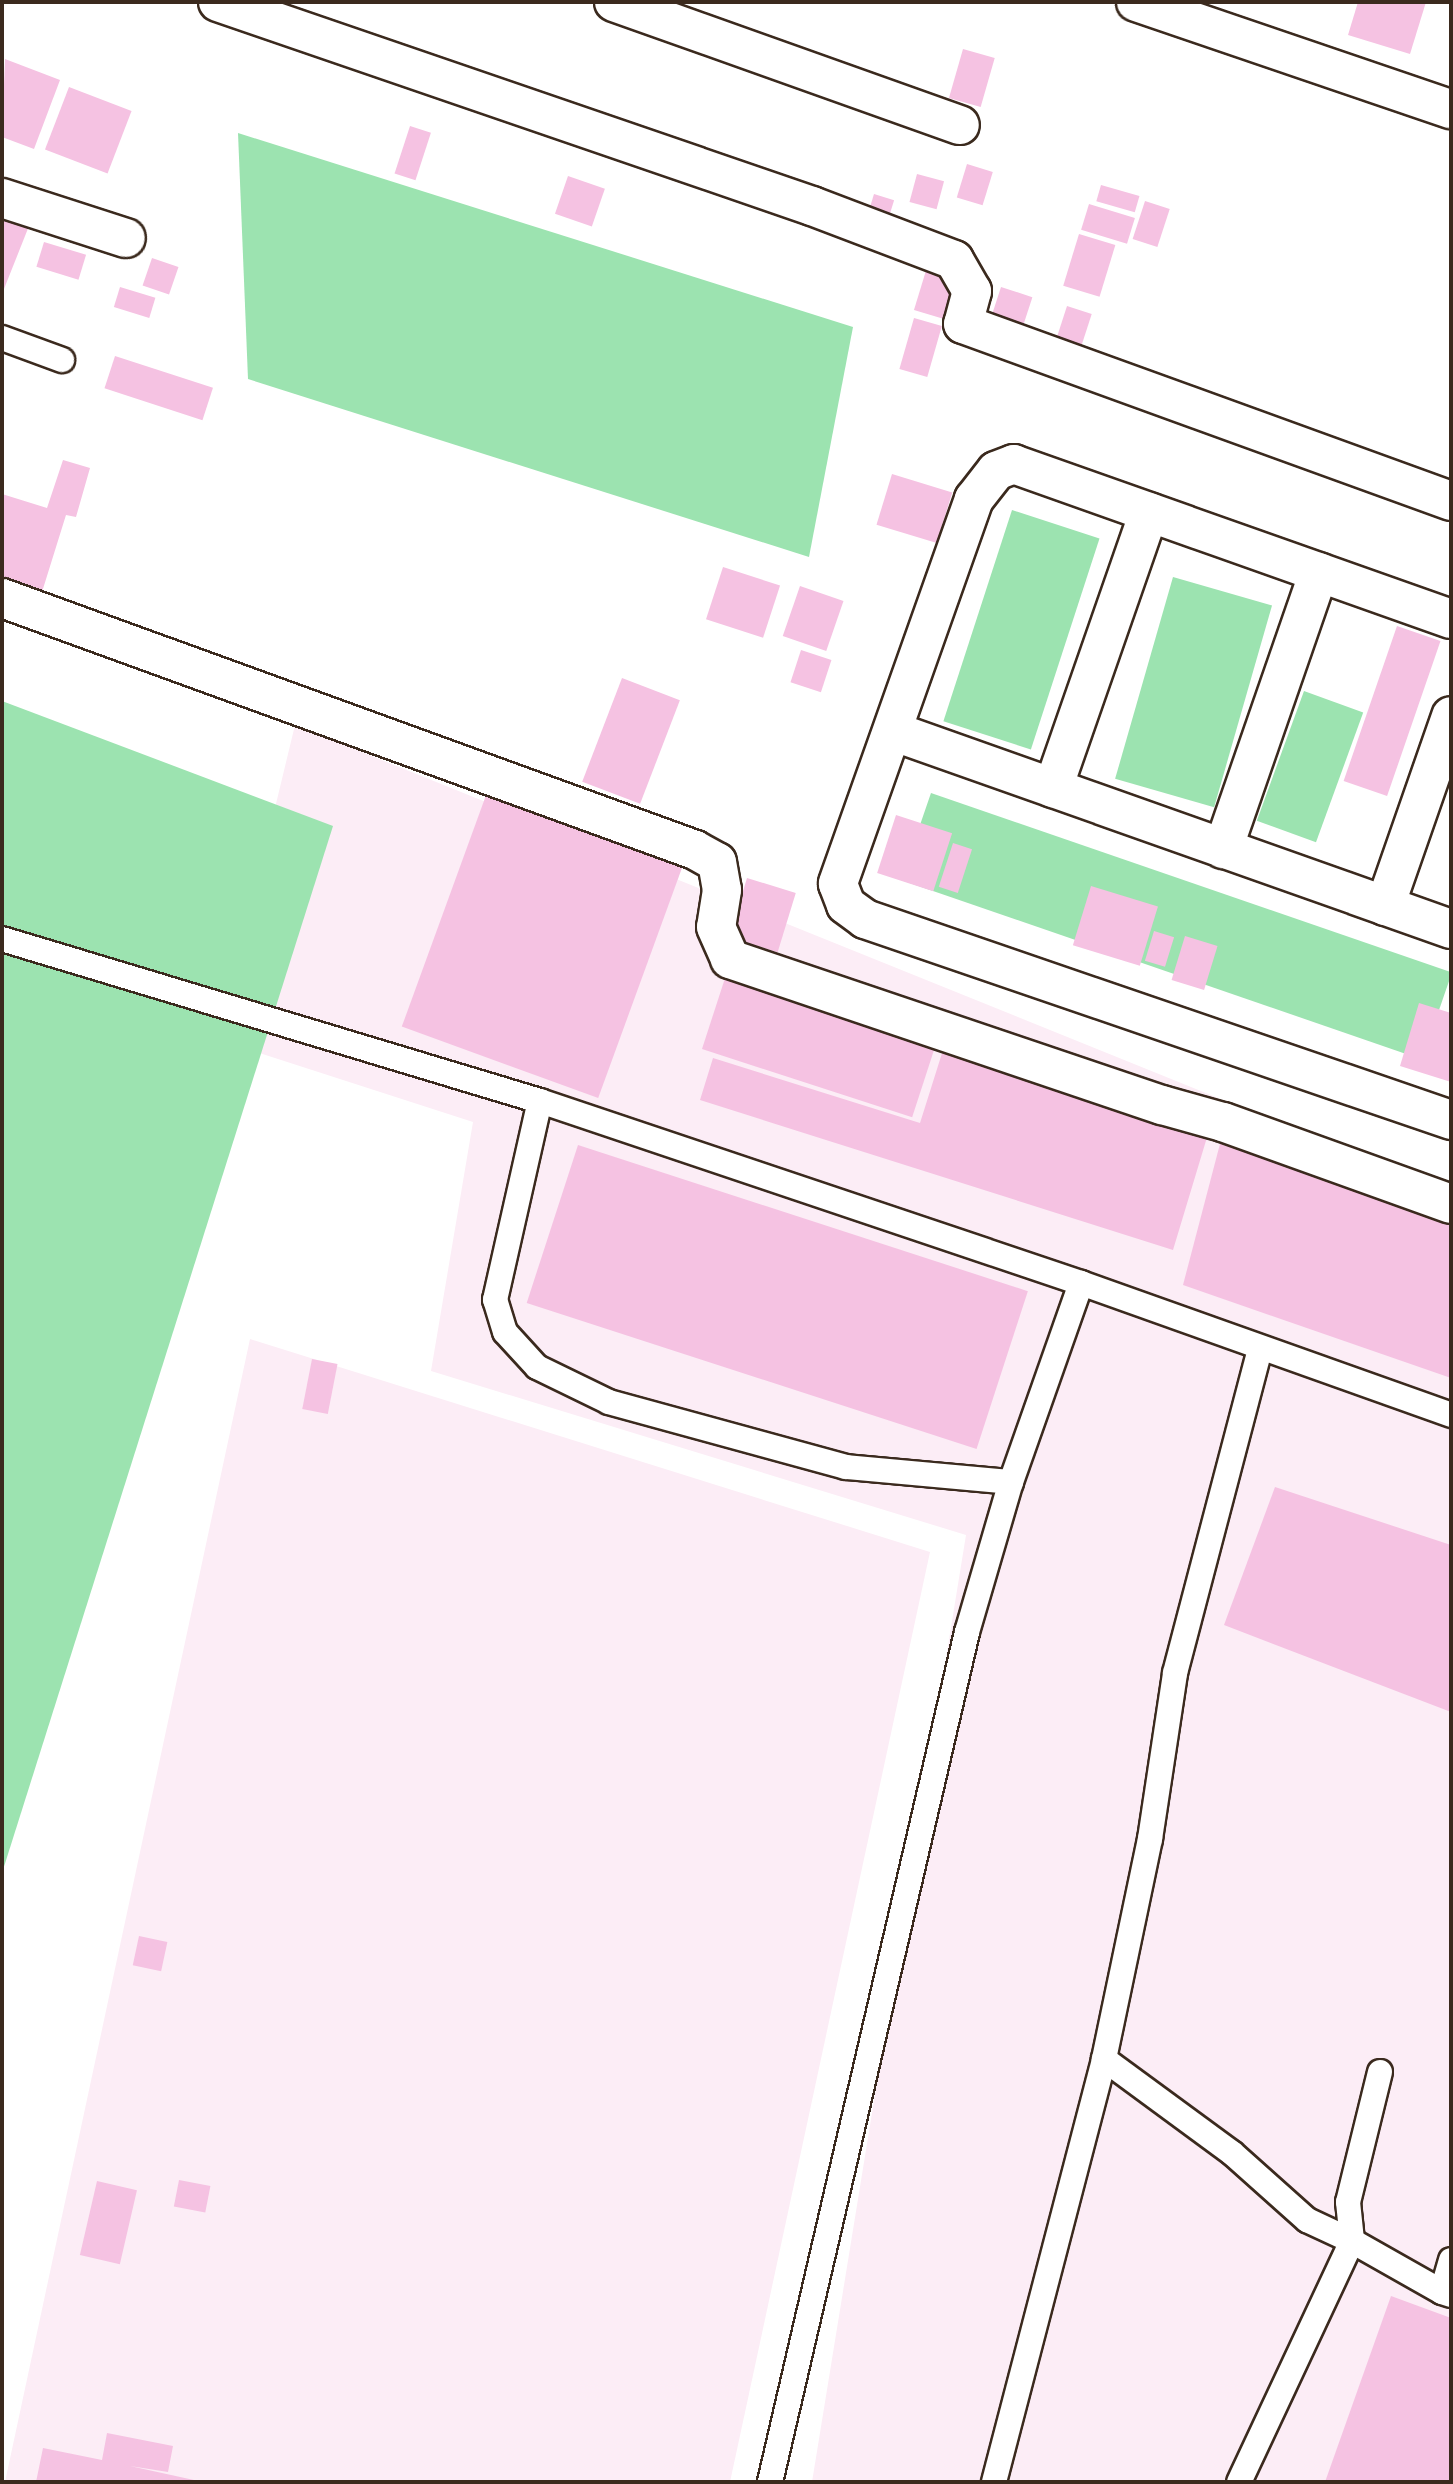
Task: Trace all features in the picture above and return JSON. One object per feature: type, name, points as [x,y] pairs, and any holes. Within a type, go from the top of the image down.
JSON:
[{"type":"street","points":[[218,2],[812,206],[954,260],[972,291],[963,324],[1451,501]]},
{"type":"street","points":[[614,2],[960,125]]},
{"type":"street","points":[[1136,2],[1451,109]]},
{"type":"street","points":[[2,198],[126,239]]},
{"type":"street","points":[[1451,619],[1014,464],[996,471],[974,499],[895,732],[838,884],[846,905],[865,919],[1451,1120]]},
{"type":"street","points":[[1053,788],[1149,512]]},
{"type":"street","points":[[1223,849],[1319,572]]},
{"type":"street","points":[[2,598],[695,850],[717,862],[722,890],[716,927],[730,959],[1162,1105],[1223,1122],[1451,1205]]},
{"type":"street","points":[[1385,906],[1451,716]]},
{"type":"street","points":[[895,732],[1451,929]]},
{"type":"lane","points":[[2,338],[62,360]]},
{"type":"lane","points":[[2,939],[540,1101],[1081,1283],[1451,1415]]},
{"type":"lane","points":[[540,1101],[495,1300],[505,1332],[537,1367],[609,1402],[846,1467],[1011,1482]]},
{"type":"lane","points":[[770,2482],[967,1632],[1011,1482],[1081,1283]]},
{"type":"lane","points":[[994,2482],[1104,2059],[1150,1839],[1175,1673],[1260,1348]]},
{"type":"lane","points":[[1104,2059],[1232,2153],[1307,2220],[1352,2241],[1446,2294],[1451,2260]]},
{"type":"lane","points":[[1239,2482],[1352,2241],[1348,2202],[1380,2072]]},
{"type":"shaded area","points":[[295,725],[1451,1192],[1451,2482],[812,2482],[966,1535],[431,1371],[473,1122],[219,1040]]},
{"type":"shaded area","points":[[250,1339],[930,1552],[730,2482],[5,2482]]},
{"type":"green space","points":[[238,133],[853,327],[809,557],[248,379]]},
{"type":"green space","points":[[1012,510],[1099,538],[1031,750],[943,721]]},
{"type":"green space","points":[[1173,577],[1272,605],[1214,807],[1115,779]]},
{"type":"green space","points":[[1304,691],[1363,713],[1316,842],[1257,821]]},
{"type":"green space","points":[[2,701],[333,826],[2,1873]]},
{"type":"green space","points":[[931,793],[1451,972],[1422,1059],[901,880]]},
{"type":"building","points":[[1358,2],[1426,2],[1410,54],[1348,35]]},
{"type":"building","points":[[963,49],[995,58],[981,107],[949,98]]},
{"type":"building","points":[[5,59],[60,80],[34,149],[2,137]]},
{"type":"building","points":[[69,87],[132,111],[108,174],[45,150]]},
{"type":"building","points":[[410,126],[431,133],[415,180],[395,174]]},
{"type":"building","points":[[967,164],[993,172],[983,205],[957,197]]},
{"type":"building","points":[[917,174],[944,181],[937,209],[909,202]]},
{"type":"building","points":[[568,176],[605,189],[592,227],[555,214]]},
{"type":"building","points":[[1101,185],[1139,196],[1135,212],[1096,201]]},
{"type":"building","points":[[874,194],[894,200],[886,228],[866,222]]},
{"type":"building","points":[[1145,201],[1170,209],[1157,247],[1133,239]]},
{"type":"building","points":[[1089,204],[1135,218],[1127,244],[1081,230]]},
{"type":"building","points":[[2,214],[29,226],[2,294]]},
{"type":"building","points":[[1079,234],[1115,245],[1100,297],[1063,286]]},
{"type":"building","points":[[44,242],[86,255],[78,280],[36,267]]},
{"type":"building","points":[[152,258],[178,267],[169,295],[143,285]]},
{"type":"building","points":[[928,264],[961,274],[946,320],[914,310]]},
{"type":"building","points":[[120,287],[155,298],[149,318],[114,307]]},
{"type":"building","points":[[1001,287],[1032,297],[1023,326],[992,316]]},
{"type":"building","points":[[1067,306],[1092,314],[1080,349],[1056,341]]},
{"type":"building","points":[[914,318],[942,326],[927,377],[899,369]]},
{"type":"building","points":[[115,356],[213,388],[202,420],[104,388]]},
{"type":"building","points":[[63,460],[90,468],[76,517],[66,515],[42,592],[2,579],[2,494],[47,508]]},
{"type":"building","points":[[892,474],[952,492],[937,543],[877,525]]},
{"type":"building","points":[[723,567],[780,586],[763,638],[706,619]]},
{"type":"building","points":[[800,586],[843,601],[826,651],[783,636]]},
{"type":"building","points":[[1397,626],[1440,641],[1387,796],[1344,781]]},
{"type":"building","points":[[801,650],[831,660],[821,692],[790,682]]},
{"type":"building","points":[[622,678],[680,700],[640,804],[582,782]]},
{"type":"building","points":[[489,787],[685,858],[598,1098],[402,1027]]},
{"type":"building","points":[[896,815],[952,833],[933,891],[877,873]]},
{"type":"building","points":[[953,843],[972,849],[958,893],[939,887]]},
{"type":"building","points":[[747,878],[796,893],[778,952],[729,937]]},
{"type":"building","points":[[1091,886],[1158,906],[1140,966],[1073,945]]},
{"type":"building","points":[[1154,931],[1174,937],[1165,967],[1145,961]]},
{"type":"building","points":[[1185,936],[1218,946],[1204,990],[1172,980]]},
{"type":"building","points":[[727,972],[937,1040],[912,1117],[702,1049]]},
{"type":"building","points":[[1419,1003],[1451,1013],[1451,1082],[1400,1066]]},
{"type":"building","points":[[943,1050],[1208,1134],[1173,1250],[700,1100],[713,1058],[920,1123]]},
{"type":"building","points":[[1221,1140],[1451,1223],[1451,1378],[1183,1285]]},
{"type":"building","points":[[578,1145],[1028,1291],[977,1449],[527,1303]]},
{"type":"building","points":[[312,1359],[338,1364],[328,1414],[302,1409]]},
{"type":"building","points":[[1275,1487],[1451,1545],[1451,1712],[1224,1625]]},
{"type":"building","points":[[139,1936],[167,1942],[161,1971],[133,1965]]},
{"type":"building","points":[[179,2180],[210,2186],[205,2213],[174,2207]]},
{"type":"building","points":[[97,2181],[137,2190],[120,2264],[80,2255]]},
{"type":"building","points":[[1391,2296],[1451,2318],[1451,2482],[1325,2482]]},
{"type":"building","points":[[107,2433],[173,2446],[168,2472],[130,2466],[203,2482],[36,2482],[43,2448],[102,2460]]}]
